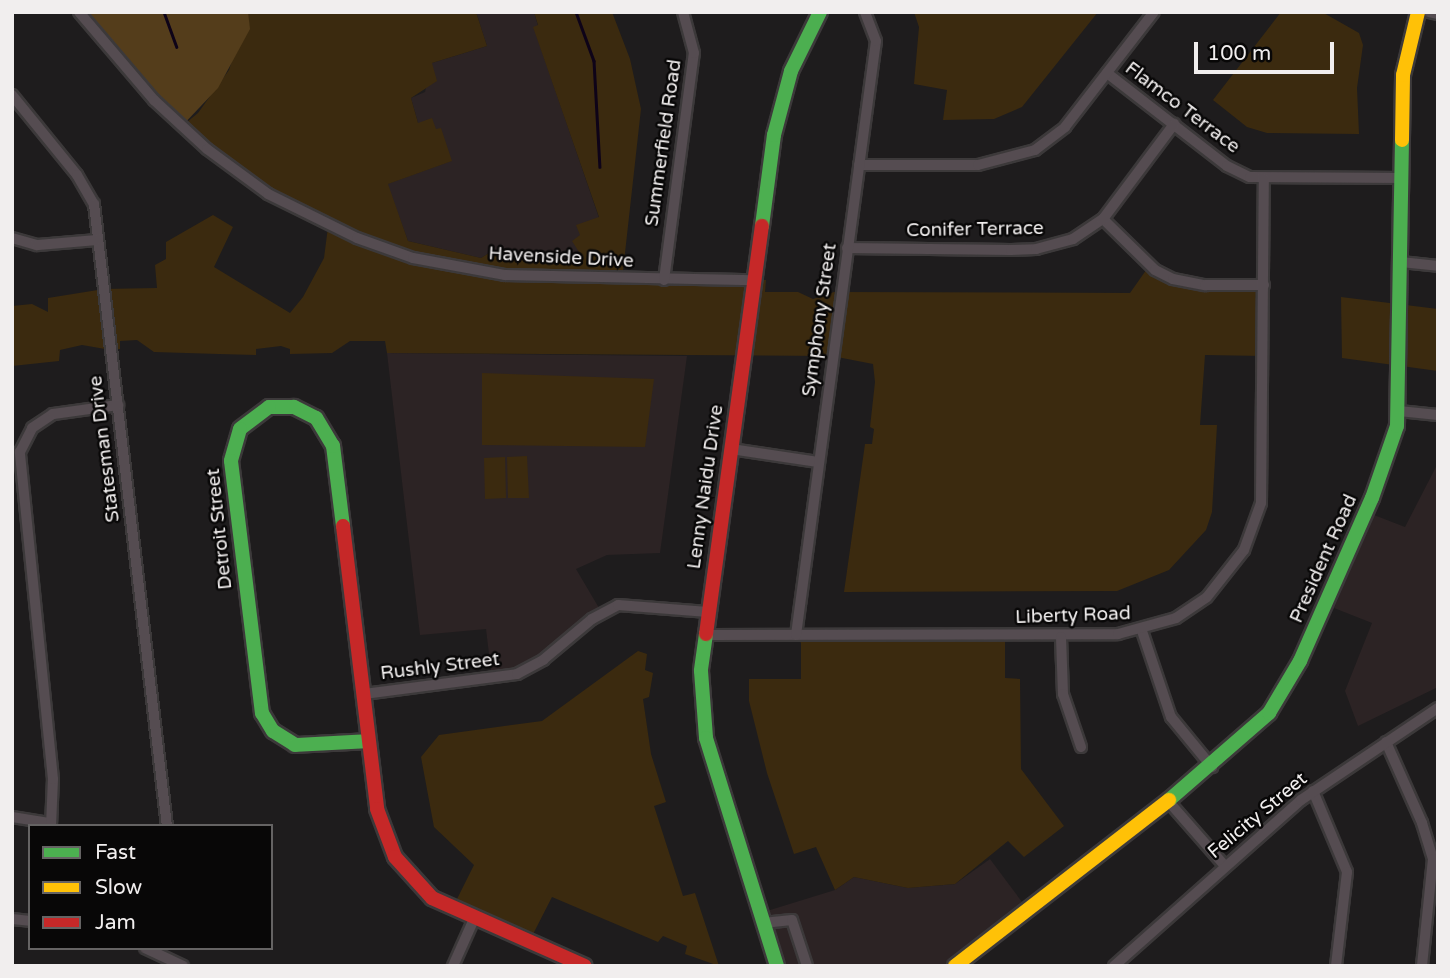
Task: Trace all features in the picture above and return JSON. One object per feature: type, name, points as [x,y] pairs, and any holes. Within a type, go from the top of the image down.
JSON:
[{"type":"street","name":"Havenside Drive","points":[[79,12],[191,136],[268,194],[338,231],[413,258],[469,271],[550,279],[754,280]]},
{"type":"street","name":"Summerfield Road","points":[[664,280],[694,53],[683,12]]},
{"type":"street","name":"Lenny Naidu Drive","points":[[777,966],[706,738],[700,699],[708,612],[778,114],[791,71],[820,12]]},
{"type":"street","name":"Symphony Street","points":[[796,635],[876,41],[865,12]]},
{"type":"street","points":[[859,165],[978,164],[1016,159],[1051,140],[1154,12]]},
{"type":"street","name":"President Road","points":[[955,966],[1169,803],[1212,767],[1269,713],[1296,670],[1372,498],[1399,411],[1403,75],[1418,12]]},
{"type":"street","points":[[1429,12],[1438,14]]},
{"type":"street","name":"Flamco Terrace","points":[[1107,73],[1227,166],[1250,177],[1403,178]]},
{"type":"street","name":"Statesman Drive","points":[[12,95],[91,195],[167,824]]},
{"type":"street","name":"Conifer Terrace","points":[[847,248],[1036,249],[1073,239],[1103,219],[1174,124]]},
{"type":"street","name":"Liberty Road","points":[[705,635],[1061,637],[1142,631],[1181,616],[1208,597],[1236,564],[1256,522],[1262,487],[1264,178]]},
{"type":"street","points":[[1103,219],[1155,270],[1173,279],[1205,285],[1264,285]]},
{"type":"street","points":[[12,238],[37,244],[98,240]]},
{"type":"street","points":[[1401,262],[1438,266]]},
{"type":"street","points":[[12,817],[51,824],[53,779],[20,452],[32,428],[53,414],[118,405]]},
{"type":"street","name":"Detroit Street","points":[[368,741],[295,744],[272,731],[262,712],[231,461],[235,439],[245,422],[269,407],[308,413],[322,423],[331,440],[379,822],[395,857],[432,898],[474,919],[585,966]]},
{"type":"street","points":[[1399,411],[1438,415]]},
{"type":"street","points":[[731,449],[818,462]]},
{"type":"street","name":"Rushly Street","points":[[363,694],[517,674],[618,605],[708,612]]},
{"type":"street","points":[[1142,631],[1171,717],[1212,767]]},
{"type":"street","points":[[1061,637],[1063,694],[1081,747]]},
{"type":"street","name":"Felicity Street","points":[[1114,966],[1313,791],[1438,708]]},
{"type":"street","points":[[1386,742],[1422,823],[1433,859],[1422,966]]},
{"type":"street","points":[[1313,791],[1347,872],[1336,966]]},
{"type":"street","points":[[1169,803],[1225,866]]},
{"type":"street","points":[[453,966],[474,919]]},
{"type":"street","points":[[763,923],[792,920],[807,966]]},
{"type":"street","points":[[151,950],[183,966]]},
{"type":"shaded area","points":[[79,12],[248,12],[250,29],[218,88],[181,127]]},
{"type":"shaded area","points":[[248,12],[476,12],[487,46],[432,63],[437,81],[411,98],[418,123],[432,118],[436,129],[441,128],[452,161],[388,184],[408,241],[481,258],[489,253],[578,262],[579,252],[572,241],[580,235],[576,225],[599,217],[533,27],[538,25],[534,12],[612,12],[630,59],[641,109],[622,280],[766,280],[765,292],[798,292],[813,299],[834,292],[1130,293],[1149,266],[1173,280],[1264,285],[1264,356],[1205,355],[1200,425],[1217,425],[1212,512],[1206,530],[1169,570],[1117,591],[844,592],[865,444],[872,444],[874,429],[870,427],[875,382],[873,364],[832,356],[387,353],[385,341],[350,341],[332,353],[290,354],[290,349],[281,346],[256,349],[256,355],[154,352],[137,340],[120,341],[120,349],[111,350],[82,345],[60,350],[59,361],[12,366],[12,306],[32,304],[48,312],[48,298],[104,289],[157,288],[155,265],[166,259],[166,242],[213,215],[233,227],[214,267],[290,313],[303,297],[324,258],[328,227],[181,127],[198,113],[229,70]]},
{"type":"shaded area","points":[[476,12],[534,12],[538,26],[534,28],[599,218],[580,235],[578,263],[489,253],[481,258],[408,241],[387,184],[451,161],[436,129],[418,123],[411,98],[425,92],[432,63],[487,46]]},
{"type":"shaded area","points":[[914,12],[1098,12],[1022,107],[994,119],[943,120],[947,90],[914,84],[919,27]]},
{"type":"shaded area","points":[[1281,12],[1322,12],[1359,33],[1363,45],[1357,88],[1359,134],[1267,133],[1247,127],[1213,100]]},
{"type":"shaded area","points":[[1341,297],[1438,309],[1438,371],[1342,358]]},
{"type":"shaded area","points":[[387,353],[687,356],[660,553],[607,555],[576,569],[602,613],[544,660],[492,679],[486,629],[420,635]]},
{"type":"shaded area","points":[[482,373],[654,379],[645,447],[482,445]]},
{"type":"shaded area","points":[[527,456],[529,498],[508,498],[507,457]]},
{"type":"shaded area","points":[[505,457],[506,498],[485,499],[484,458]]},
{"type":"shaded area","points":[[1438,463],[1438,687],[1358,726],[1345,691],[1372,623],[1334,608],[1374,515],[1405,527]]},
{"type":"shaded area","points":[[796,636],[1005,636],[1005,678],[1020,679],[1021,769],[1064,826],[1024,857],[1008,841],[955,884],[908,888],[854,877],[835,890],[816,847],[794,854],[767,773],[749,701],[749,679],[801,679],[801,643]]},
{"type":"shaded area","points":[[638,651],[647,654],[645,670],[653,673],[649,697],[643,699],[651,754],[666,802],[654,806],[683,896],[695,893],[719,966],[685,954],[687,946],[663,936],[658,942],[552,897],[529,942],[452,909],[474,865],[434,827],[421,757],[439,735],[542,721]]},
{"type":"shaded area","points":[[990,859],[1028,910],[955,966],[777,966],[760,913],[835,890],[854,877],[908,888],[955,884]]},
{"type":"waterway","points":[[164,12],[177,47]]},
{"type":"waterway","points":[[576,12],[594,61],[600,167]]},
{"type":"traffic: fast","points":[[762,226],[774,135],[791,71],[820,12]]},
{"type":"traffic: fast","points":[[1169,800],[1269,713],[1300,661],[1372,498],[1397,426],[1402,140]]},
{"type":"traffic: fast","points":[[343,526],[333,446],[316,418],[294,407],[269,407],[240,429],[231,461],[262,713],[273,731],[295,745],[368,741]]},
{"type":"traffic: fast","points":[[706,634],[701,671],[706,738],[777,966]]},
{"type":"traffic: slow","points":[[1402,140],[1403,75],[1418,12]]},
{"type":"traffic: slow","points":[[955,966],[1169,800]]},
{"type":"traffic: jam","points":[[706,634],[762,226]]},
{"type":"traffic: jam","points":[[343,526],[377,809],[395,857],[432,898],[585,966]]}]
